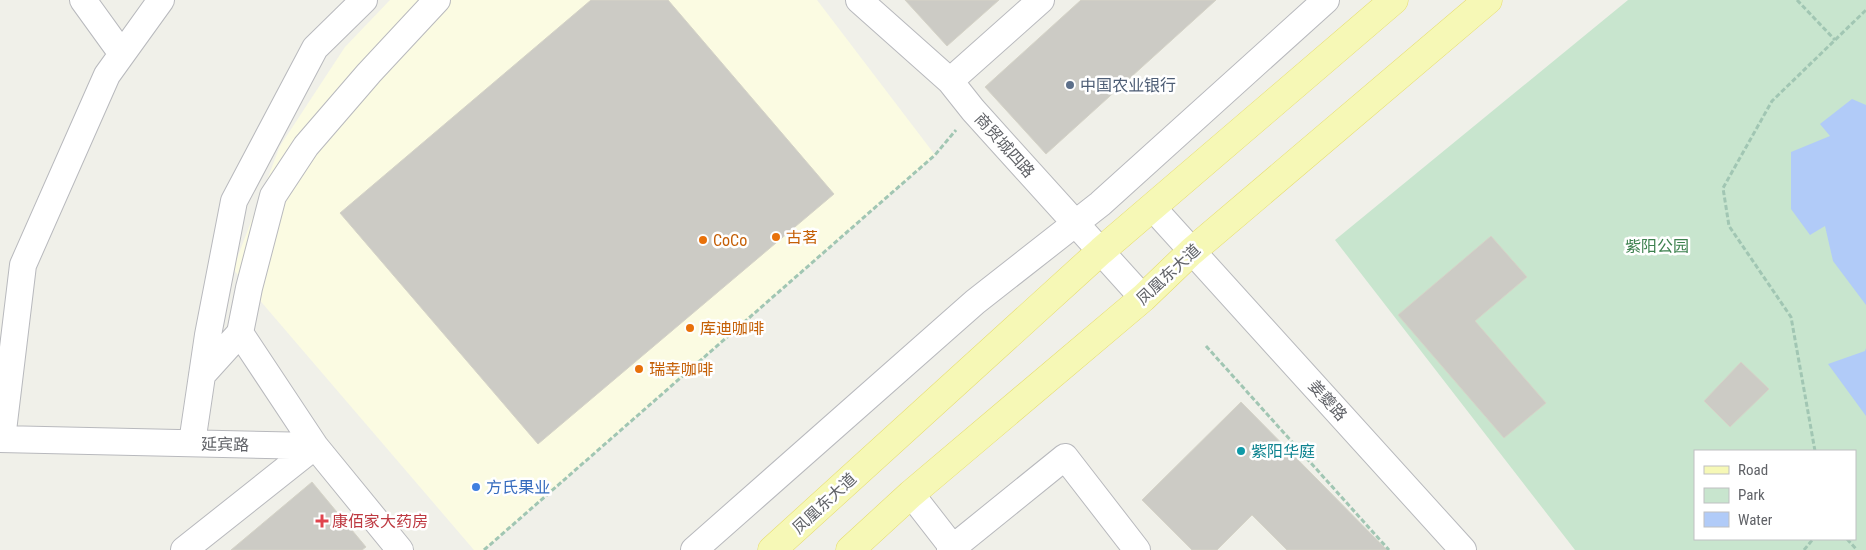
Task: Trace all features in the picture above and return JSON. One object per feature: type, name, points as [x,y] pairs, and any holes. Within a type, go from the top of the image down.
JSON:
[{"type":"main road","name":"凤凰东大道","points":[[772,550],[1101,251],[1394,0]]},
{"type":"main road","name":"凤凰东大道","points":[[850,550],[911,494],[1143,298],[1191,252],[1488,0]]},
{"type":"street","points":[[83,0],[122,54]]},
{"type":"street","points":[[1,439],[23,265],[107,75],[161,0]]},
{"type":"street","points":[[192,443],[208,334],[234,201],[315,48],[364,0]]},
{"type":"street","points":[[202,375],[240,333],[249,288],[273,196],[306,146],[369,73],[437,0]]},
{"type":"street","name":"商贸城四路","points":[[859,0],[950,81],[973,110],[1143,298]]},
{"type":"street","points":[[950,81],[1041,0]]},
{"type":"street","points":[[694,550],[975,302],[1100,204],[1326,0]]},
{"type":"street","name":"姜夔路","points":[[1152,208],[1249,312],[1463,550]]},
{"type":"street","points":[[240,333],[315,446],[400,550]]},
{"type":"street","name":"延宾路","points":[[1,439],[315,446]]},
{"type":"street","points":[[184,550],[315,446]]},
{"type":"street","points":[[911,494],[952,549],[1066,457],[1137,550]]},
{"type":"path","points":[[1797,0],[1834,40]]},
{"type":"path","points":[[1815,450],[1791,316],[1729,226],[1723,188],[1772,101],[1866,10]]},
{"type":"path","points":[[484,550],[935,156],[973,110]]},
{"type":"path","points":[[1206,346],[1389,550]]},
{"type":"path","points":[[1804,550],[1812,540]]},
{"type":"path","points":[[1847,540],[1857,550]]},
{"type":"shaded area","points":[[390,0],[817,0],[935,155],[484,550],[474,550],[233,269],[280,146],[345,47]]},
{"type":"green space","name":"紫阳公园","points":[[1628,0],[1866,0],[1866,550],[1575,550],[1335,240]]},
{"type":"water","points":[[1852,99],[1866,105],[1866,305],[1833,261],[1825,226],[1810,235],[1791,209],[1791,152],[1830,136],[1820,124]]},
{"type":"water","points":[[1866,348],[1866,416],[1828,364],[1865,351]]},
{"type":"building","points":[[591,0],[668,0],[834,194],[538,444],[340,213]]},
{"type":"building","points":[[905,0],[999,0],[947,46]]},
{"type":"building","points":[[1081,0],[1216,0],[1046,154],[985,87]]},
{"type":"building","points":[[1491,236],[1527,277],[1475,321],[1546,403],[1504,438],[1398,315]]},
{"type":"building","points":[[1741,362],[1769,389],[1730,427],[1704,401]]},
{"type":"building","name":"紫阳华庭","points":[[1241,402],[1387,550],[1287,550],[1252,515],[1217,550],[1192,550],[1142,500]]},
{"type":"building","points":[[312,482],[366,547],[362,550],[231,550]]},
{"type":"place","name":"中国农业银行","points":[[1070,85]]},
{"type":"place","name":"古茗","points":[[776,237]]},
{"type":"place","name":"CoCo","points":[[703,240]]},
{"type":"place","name":"库迪咖啡","points":[[690,328]]},
{"type":"place","name":"瑞幸咖啡","points":[[639,369]]},
{"type":"place","name":"紫阳华庭","points":[[1241,451]]},
{"type":"place","name":"方氏果业","points":[[476,487]]},
{"type":"place","name":"康佰家大药房","points":[[322,521]]}]
